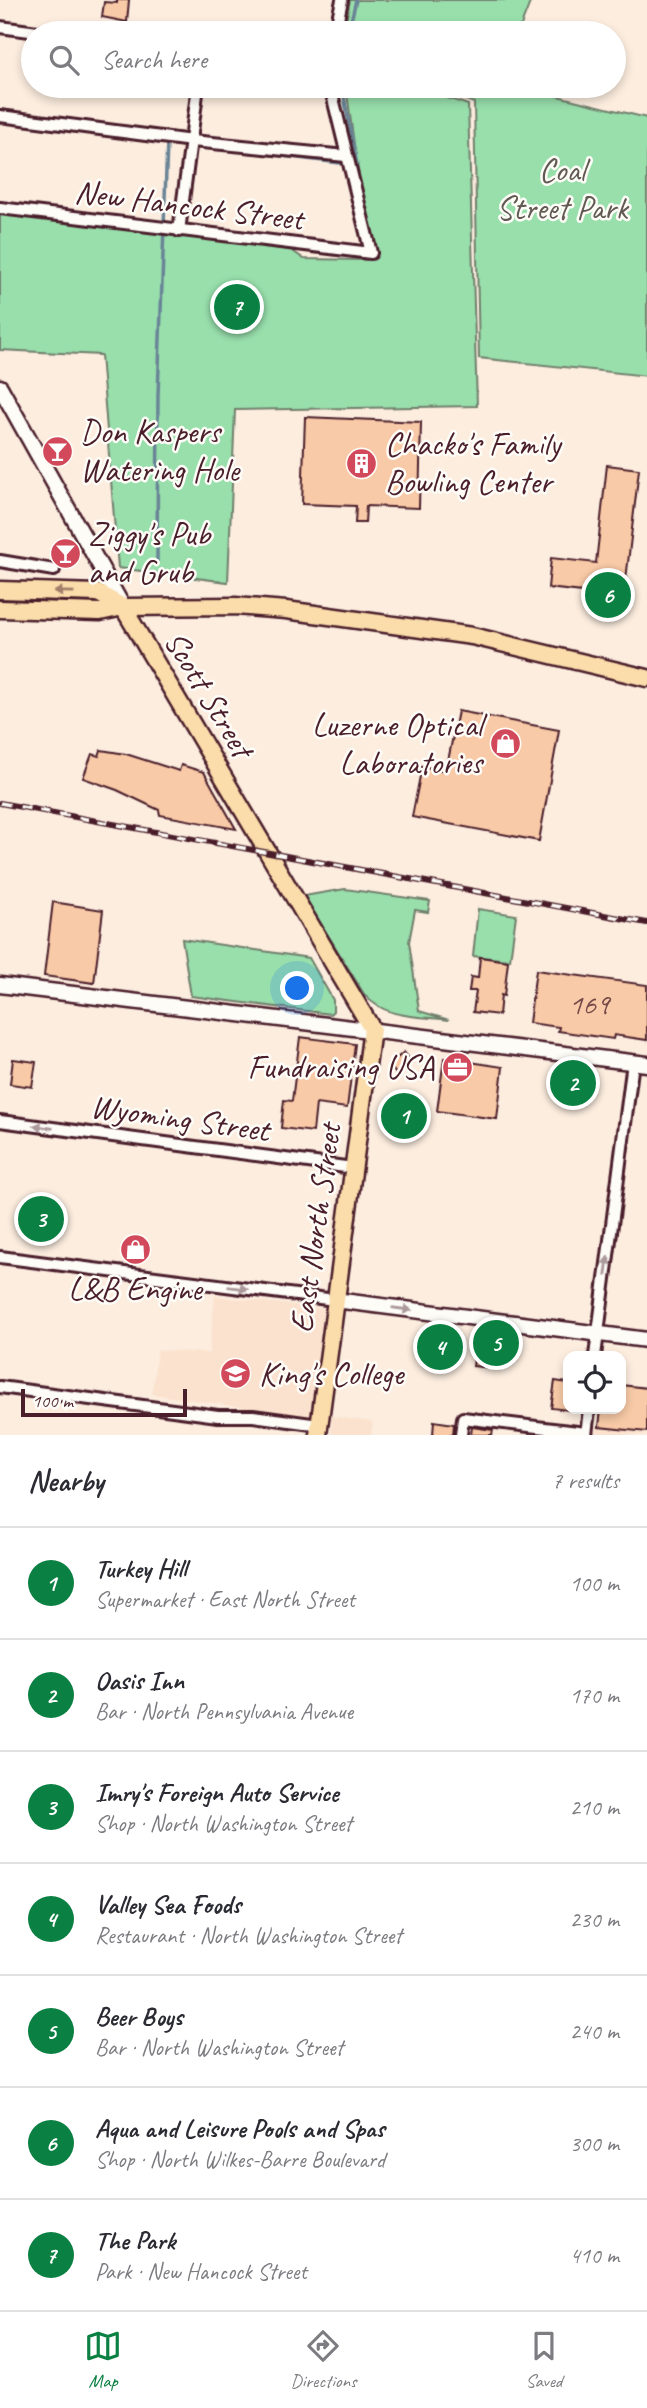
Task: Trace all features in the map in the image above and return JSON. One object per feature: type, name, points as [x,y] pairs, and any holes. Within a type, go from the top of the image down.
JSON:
[{"type":"main road","points":[[1,590],[98,593],[123,607]]},
{"type":"main road","points":[[0,609],[100,612],[123,607],[235,606],[342,616],[472,636],[647,678]]},
{"type":"main road","name":"Scott Street","points":[[123,607],[372,1028]]},
{"type":"main road","name":"East North Street","points":[[318,1430],[372,1028]]},
{"type":"street","points":[[338,21],[342,0]]},
{"type":"street","points":[[0,27],[21,30]]},
{"type":"street","points":[[179,231],[197,98]]},
{"type":"street","points":[[0,116],[192,141],[346,156],[333,98]]},
{"type":"street","name":"New Hancock Street","points":[[0,208],[371,253],[346,156]]},
{"type":"street","name":"Scott Street","points":[[0,387],[123,607]]},
{"type":"street","points":[[0,561],[54,570]]},
{"type":"street","points":[[0,985],[337,1028],[372,1028],[640,1063],[596,1351]]},
{"type":"street","name":"Wyoming Street","points":[[0,1121],[353,1168]]},
{"type":"street","points":[[0,1257],[647,1340]]},
{"type":"street","points":[[0,1387],[218,1416],[253,1416],[318,1430]]},
{"type":"street","points":[[460,1435],[463,1418],[586,1434],[588,1414]]},
{"type":"shaded area","name":"King's College","points":[[215,1296],[326,1309],[314,1414],[373,1422],[371,1435],[331,1435],[332,1421],[152,1394],[157,1350],[209,1353]]},
{"type":"shaded area","points":[[596,1426],[647,1434],[647,1435],[595,1435]]},
{"type":"green space","points":[[350,0],[531,0],[523,21],[346,21]]},
{"type":"green space","points":[[348,98],[448,98],[468,105],[477,406],[235,410],[228,582],[118,568],[101,355],[0,350],[0,209],[280,242],[304,259],[366,260],[367,238]]},
{"type":"green space","name":"Coal Street Park","points":[[461,98],[566,98],[647,118],[647,376],[479,358],[474,103]]},
{"type":"green space","points":[[345,889],[430,901],[428,912],[415,910],[409,942],[419,1011],[449,1020],[392,1012],[372,1002],[364,994],[304,896]]},
{"type":"green space","points":[[478,909],[516,915],[510,960],[473,956]]},
{"type":"green space","points":[[182,939],[309,958],[333,1000],[333,1011],[330,1014],[191,996]]},
{"type":"building","points":[[117,0],[129,0],[127,21],[102,17],[104,2],[117,3]]},
{"type":"building","name":"Chacko's Family Bowling Center","points":[[305,417],[421,422],[419,508],[366,506],[365,523],[355,523],[356,506],[302,504]]},
{"type":"building","points":[[607,465],[639,469],[622,614],[589,610],[591,593],[548,588],[551,558],[596,563]]},
{"type":"building","points":[[458,711],[559,730],[539,841],[412,817],[422,766],[446,771]]},
{"type":"building","points":[[101,750],[126,754],[179,771],[181,765],[204,772],[236,829],[160,815],[159,810],[117,790],[83,778],[92,754],[99,756]]},
{"type":"building","points":[[53,902],[103,910],[94,983],[44,976]]},
{"type":"building","points":[[480,957],[508,961],[499,1015],[473,1012],[476,991],[469,991],[471,977],[478,978]]},
{"type":"building","points":[[536,970],[647,985],[647,1040],[614,1035],[613,1039],[558,1031],[559,1027],[529,1023]]},
{"type":"building","points":[[300,1037],[355,1044],[347,1108],[316,1104],[313,1132],[281,1128],[284,1100],[292,1101]]},
{"type":"building","points":[[404,1052],[412,1062],[397,1075],[389,1065]]},
{"type":"building","points":[[444,1058],[503,1067],[497,1119],[437,1111]]},
{"type":"building","points":[[13,1059],[36,1062],[32,1087],[10,1084]]},
{"type":"building","points":[[388,1100],[423,1105],[420,1132],[385,1127]]},
{"type":"building","points":[[430,1327],[455,1331],[450,1366],[425,1363]]},
{"type":"building","points":[[488,1335],[506,1337],[502,1369],[473,1366],[475,1352],[486,1354]]},
{"type":"building","points":[[555,1381],[563,1382],[563,1409],[551,1408]]},
{"type":"building","points":[[626,1386],[647,1388],[647,1432],[599,1427],[600,1414],[626,1414]]},
{"type":"building","points":[[434,1421],[454,1424],[453,1435],[433,1435]]},
{"type":"building","points":[[472,1427],[493,1430],[492,1435],[471,1435]]},
{"type":"waterway","points":[[351,21],[356,0]]},
{"type":"waterway","points":[[248,152],[357,165],[344,98]]},
{"type":"waterway","points":[[157,561],[158,395],[167,142],[171,142]]},
{"type":"railway","points":[[0,803],[647,923]]},
{"type":"place","name":"The Park","points":[[237,307]]},
{"type":"place","name":"Don Kaspers Watering Hole","points":[[57,451]]},
{"type":"place","name":"Chacko's Family Bowling Center","points":[[362,463]]},
{"type":"place","name":"Ziggy's Pub and Grub","points":[[65,553]]},
{"type":"place","name":"Aqua and Leisure Pools and Spas","points":[[608,595]]},
{"type":"place","name":"Luzerne Optical Laboratories","points":[[505,744]]},
{"type":"place","name":"Fundraising USA","points":[[457,1067]]},
{"type":"place","name":"Oasis Inn","points":[[573,1083]]},
{"type":"place","name":"Turkey Hill","points":[[404,1116]]},
{"type":"place","name":"Imry's Foreign Auto Service","points":[[41,1219]]},
{"type":"place","name":"L&B Engine","points":[[135,1249]]},
{"type":"place","name":"Beer Boys","points":[[496,1343]]},
{"type":"place","name":"Valley Sea Foods","points":[[440,1347]]},
{"type":"place","name":"King's College","points":[[236,1374]]}]
